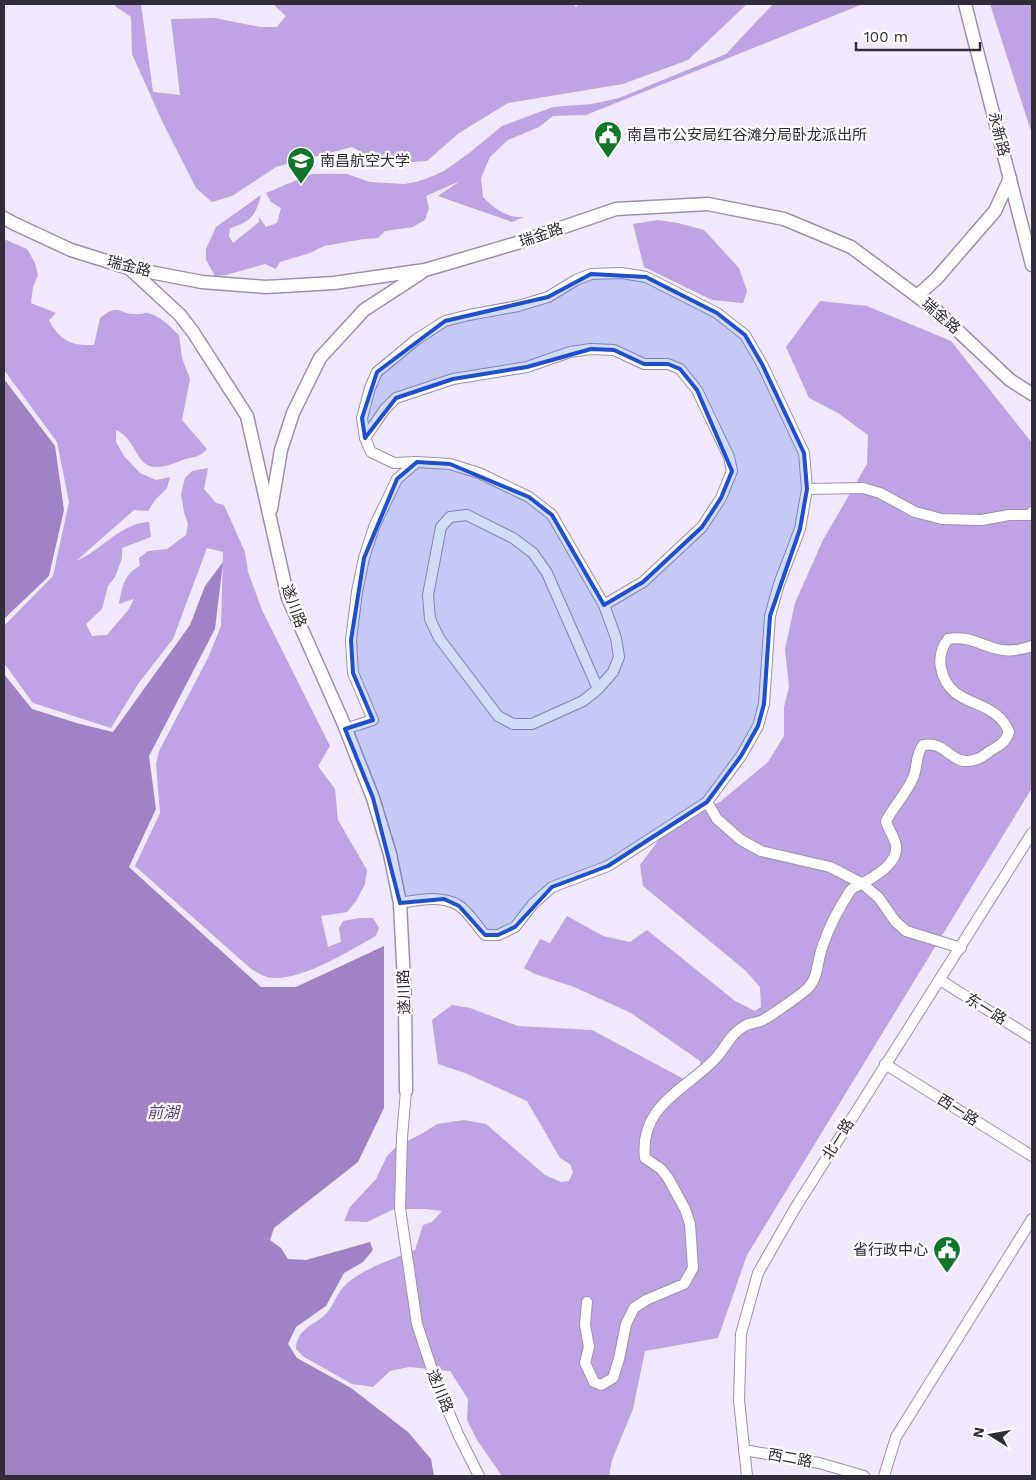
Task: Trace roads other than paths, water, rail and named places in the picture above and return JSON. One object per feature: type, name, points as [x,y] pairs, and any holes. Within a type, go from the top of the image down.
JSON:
[{"type":"street","name":"永新路","points":[[965,4],[1032,265]]},
{"type":"street","points":[[917,296],[938,278],[995,211],[1010,178]]},
{"type":"street","name":"瑞金路","points":[[4,218],[71,250],[129,268],[202,282],[266,287],[334,283],[425,270],[517,243],[616,209],[708,204],[784,219],[851,247],[937,311],[1010,380],[1032,394]]},
{"type":"street","name":"遂川路","points":[[129,268],[180,315],[247,416],[288,598],[373,798],[390,854],[400,903],[405,1002],[406,1091],[402,1137],[400,1208],[416,1324],[436,1382],[458,1434],[479,1476]]},
{"type":"street","name":"遂川路","points":[[270,516],[281,450],[293,413],[320,358],[364,310],[425,270]]},
{"type":"street","points":[[400,903],[444,899],[460,906],[485,935],[498,935],[515,927],[533,904],[552,887],[608,866],[707,802],[742,756],[758,726],[764,704],[770,616],[779,584],[800,529],[807,489],[804,452],[762,364],[744,335],[717,313],[646,277],[622,273],[591,274],[576,280],[548,297],[518,306],[444,321],[417,339],[377,372],[370,388],[362,418],[365,438],[371,452],[394,463],[450,464],[479,473],[529,496],[552,515],[604,605],[616,638],[619,657],[612,672],[598,689],[583,701],[532,724],[513,724],[498,716],[439,638],[430,619],[428,595],[441,527],[450,516],[467,515],[513,538],[533,553],[547,572],[598,689]]},
{"type":"street","points":[[365,438],[385,409],[396,398],[454,378],[527,367],[570,352],[591,349],[614,350],[644,364],[668,364],[680,368],[697,390],[729,457],[732,471],[721,498],[702,527],[642,582],[604,605]]},
{"type":"street","points":[[345,729],[373,720],[353,673],[351,640],[357,592],[364,558],[374,527],[397,480],[417,462]]},
{"type":"street","points":[[807,489],[863,488],[880,493],[915,512],[942,519],[982,520],[1009,515],[1032,514]]},
{"type":"street","points":[[587,1302],[585,1325],[589,1347],[585,1363],[594,1382],[601,1385],[613,1378],[626,1324],[634,1308],[646,1300],[684,1284],[693,1268],[690,1224],[685,1209],[661,1169],[645,1158],[644,1149],[647,1131],[656,1110],[714,1060],[726,1043],[743,1026],[762,1020],[808,988],[816,974],[822,948],[830,926],[852,888],[863,884],[893,861],[896,851],[895,842],[886,822],[914,776],[919,750],[923,745],[932,743],[957,760],[965,761],[976,760],[1007,739],[1010,732],[1006,724],[992,710],[952,692],[944,679],[940,662],[942,647],[948,639],[958,638],[976,641],[998,650],[1018,651],[1032,646]]},
{"type":"street","points":[[707,802],[717,819],[741,840],[761,852],[830,867],[863,884],[879,898],[895,921],[906,931],[961,948]]},
{"type":"street","name":"北一路","points":[[747,1476],[739,1400],[741,1334],[758,1273],[794,1210],[1032,833]]},
{"type":"street","name":"东一路","points":[[940,980],[1032,1038]]},
{"type":"street","name":"西一路","points":[[885,1064],[1032,1156]]},
{"type":"street","points":[[884,1476],[896,1437],[1032,1219]]},
{"type":"street","name":"西二路","points":[[744,1450],[819,1463],[864,1476]]},
{"type":"water","points":[[4,379],[55,446],[64,510],[49,576],[4,619]]},
{"type":"water","name":"前湖","points":[[223,562],[215,629],[149,756],[156,809],[129,867],[261,987],[296,987],[384,946],[384,1108],[358,1162],[274,1228],[270,1240],[281,1248],[288,1259],[306,1260],[370,1242],[373,1250],[363,1262],[344,1273],[326,1306],[296,1327],[288,1344],[297,1358],[351,1388],[408,1432],[431,1459],[434,1476],[4,1476],[4,674],[32,709],[113,732],[190,625],[205,586]]},
{"type":"place","name":"南昌市公安局红谷滩分局卧龙派出所","points":[[608,159]]},
{"type":"place","name":"南昌航空大学","points":[[301,185]]},
{"type":"place","name":"省行政中心","points":[[947,1274]]}]
